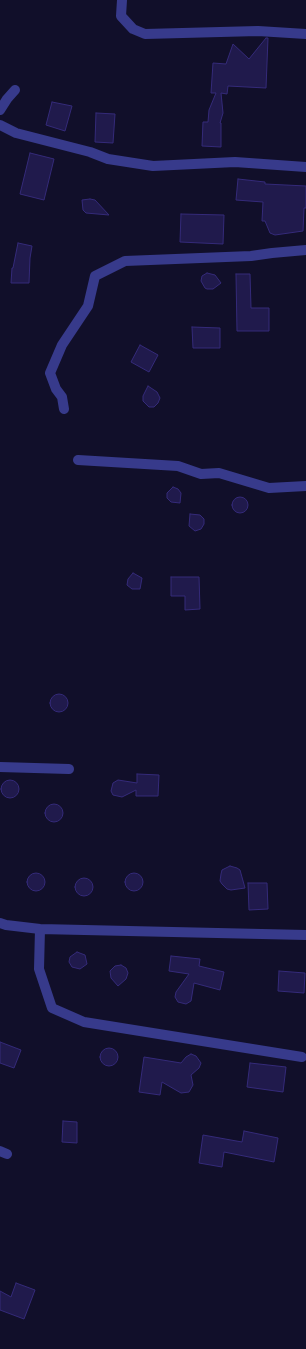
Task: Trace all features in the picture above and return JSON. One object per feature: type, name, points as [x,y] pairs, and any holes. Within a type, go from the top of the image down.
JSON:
[{"type":"street","points":[[122,0],[121,16],[133,29],[145,34],[258,31],[306,34]]},
{"type":"street","points":[[0,110],[7,98],[15,90]]},
{"type":"street","points":[[0,125],[16,133],[90,152],[108,159],[153,166],[236,162],[306,167]]},
{"type":"street","points":[[64,409],[62,397],[56,389],[50,373],[62,345],[88,306],[95,276],[125,261],[251,256],[306,250]]},
{"type":"street","points":[[78,460],[178,466],[201,474],[219,473],[269,488],[306,486]]},
{"type":"street","points":[[0,767],[69,769]]},
{"type":"street","points":[[0,923],[40,929],[306,935]]},
{"type":"street","points":[[40,929],[39,969],[52,1008],[84,1022],[302,1057]]},
{"type":"building","points":[[266,38],[268,38],[266,88],[228,86],[227,94],[221,93],[223,113],[220,123],[221,147],[202,146],[203,122],[208,122],[209,110],[216,93],[211,93],[213,63],[226,64],[233,44],[249,59]]},
{"type":"building","points":[[52,102],[72,106],[65,131],[46,125]]},
{"type":"building","points":[[96,113],[115,114],[113,143],[95,142]]},
{"type":"building","points":[[30,153],[54,159],[44,200],[20,194]]},
{"type":"building","points":[[238,179],[265,182],[265,184],[306,186],[306,208],[304,208],[303,231],[275,235],[270,233],[265,221],[262,221],[263,202],[236,200]]},
{"type":"building","points":[[82,200],[95,200],[109,215],[86,213],[83,210]]},
{"type":"building","points":[[181,214],[224,215],[223,244],[180,242]]},
{"type":"building","points":[[18,243],[32,246],[29,283],[11,283],[12,268]]},
{"type":"building","points":[[207,273],[215,275],[221,283],[213,289],[205,288],[201,281],[202,276]]},
{"type":"building","points":[[236,274],[250,274],[251,308],[269,308],[269,331],[237,331]]},
{"type":"building","points":[[192,327],[220,328],[220,348],[193,348]]},
{"type":"building","points":[[140,345],[158,355],[149,372],[131,362]]},
{"type":"building","points":[[148,386],[157,392],[160,398],[154,407],[149,407],[143,401],[143,396]]},
{"type":"building","points":[[173,487],[178,489],[181,493],[180,503],[171,502],[167,498],[167,493]]},
{"type":"building","points":[[237,497],[243,497],[248,502],[246,511],[243,513],[237,513],[232,508],[232,502]]},
{"type":"building","points":[[190,514],[200,515],[204,519],[204,524],[201,529],[195,531],[189,526]]},
{"type":"building","points":[[133,573],[142,578],[140,589],[132,589],[127,585],[128,579]]},
{"type":"building","points":[[171,577],[199,577],[200,609],[185,610],[185,596],[171,596]]},
{"type":"building","points":[[59,694],[65,697],[68,703],[65,709],[59,712],[53,709],[50,703],[53,697]]},
{"type":"building","points":[[137,774],[159,775],[158,796],[136,796],[136,790],[122,797],[113,795],[111,791],[113,783],[118,780],[137,783]]},
{"type":"building","points":[[10,780],[16,783],[19,789],[16,795],[10,798],[4,795],[1,789],[4,783]]},
{"type":"building","points":[[54,804],[60,807],[63,813],[60,819],[54,822],[48,819],[45,813],[48,807]]},
{"type":"building","points":[[230,866],[240,870],[245,888],[231,890],[227,889],[222,884],[220,881],[222,870]]},
{"type":"building","points":[[36,873],[42,876],[45,882],[42,888],[36,891],[30,888],[27,882],[30,876]]},
{"type":"building","points":[[134,873],[140,876],[143,882],[140,888],[134,891],[128,888],[125,882],[128,876]]},
{"type":"building","points":[[84,878],[90,881],[93,887],[90,893],[84,896],[78,893],[75,887],[78,881]]},
{"type":"building","points":[[248,883],[267,883],[268,909],[249,910]]},
{"type":"building","points":[[77,952],[85,955],[87,964],[80,969],[72,967],[69,962],[70,957]]},
{"type":"building","points":[[171,956],[200,959],[199,966],[224,972],[220,990],[194,983],[191,1001],[186,1004],[178,1002],[175,997],[176,992],[189,974],[169,971]]},
{"type":"building","points":[[121,965],[126,968],[128,973],[126,979],[118,986],[111,978],[110,971],[115,966]]},
{"type":"building","points":[[279,971],[305,973],[304,993],[278,991]]},
{"type":"building","points":[[0,1042],[21,1050],[14,1068],[0,1063]]},
{"type":"building","points":[[109,1048],[115,1051],[118,1057],[115,1063],[109,1066],[103,1063],[100,1057],[103,1051]]},
{"type":"building","points":[[191,1054],[196,1056],[201,1063],[199,1068],[191,1075],[193,1085],[189,1092],[181,1093],[162,1082],[160,1095],[139,1092],[144,1057],[181,1063]]},
{"type":"building","points":[[250,1063],[286,1067],[283,1092],[247,1087]]},
{"type":"building","points":[[63,1121],[77,1122],[77,1143],[62,1142]]},
{"type":"building","points":[[244,1131],[278,1138],[274,1162],[224,1152],[222,1167],[199,1163],[203,1135],[242,1142]]},
{"type":"building","points":[[16,1283],[35,1290],[24,1319],[0,1310],[0,1291],[11,1297]]}]
